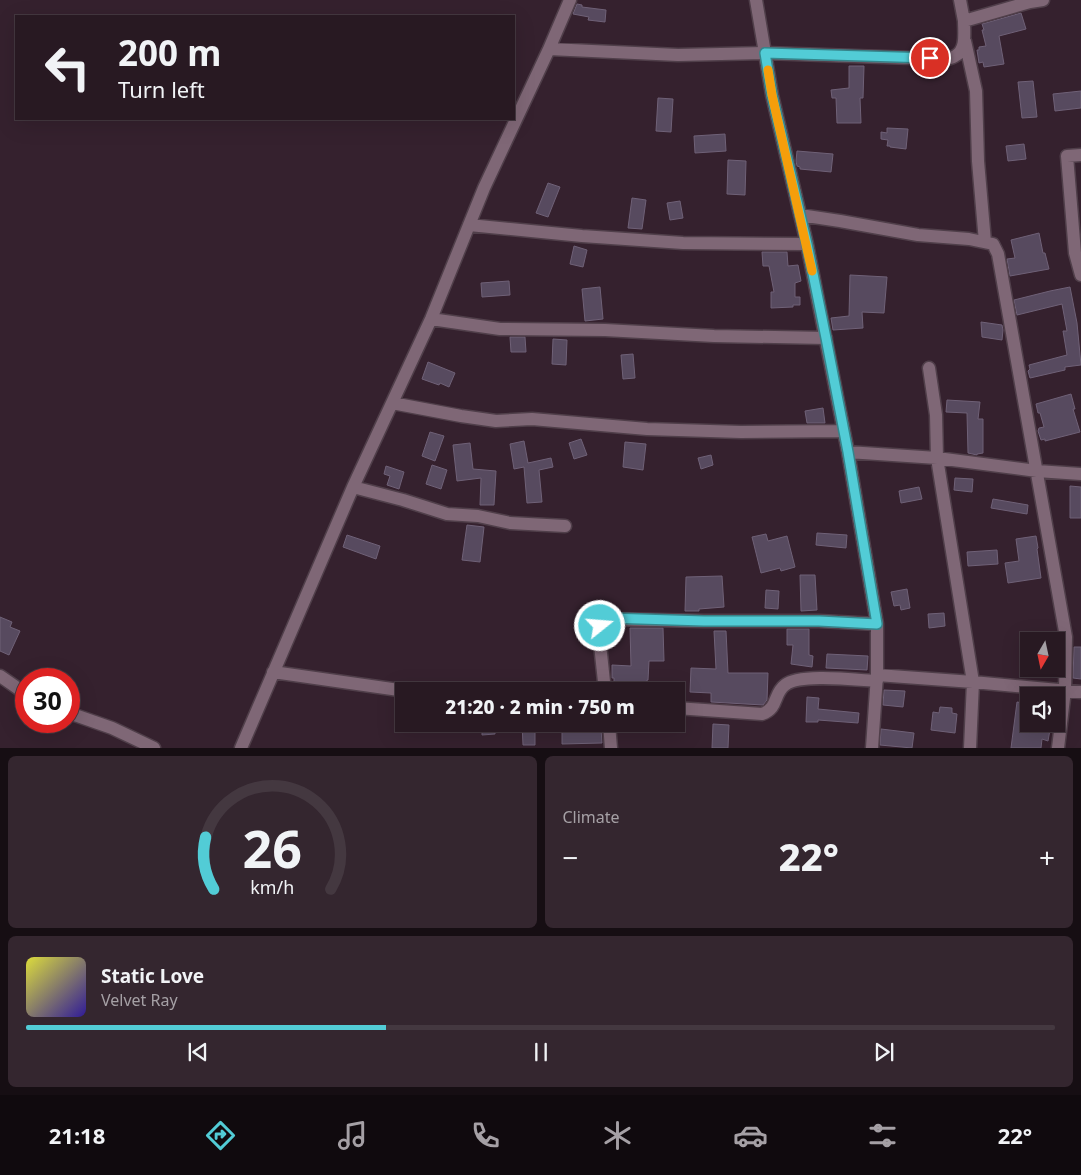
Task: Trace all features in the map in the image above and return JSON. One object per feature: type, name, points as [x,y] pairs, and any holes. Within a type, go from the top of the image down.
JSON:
[{"type":"street","points":[[242,747],[353,487],[431,319],[484,188],[570,0]]},
{"type":"street","points":[[756,0],[772,95],[807,244],[826,338],[848,452],[877,624],[877,678],[872,748]]},
{"type":"street","points":[[549,49],[678,55],[765,53],[942,59],[954,57],[961,51],[963,46],[964,21],[960,0]]},
{"type":"street","points":[[964,21],[1034,1]]},
{"type":"street","points":[[964,37],[976,91],[978,161],[985,242]]},
{"type":"street","points":[[1081,155],[1067,156],[1076,253],[1081,275]]},
{"type":"street","points":[[800,215],[918,235],[969,239],[994,244],[1001,263],[1066,637],[1065,690],[1081,692]]},
{"type":"street","points":[[468,225],[684,243],[807,244]]},
{"type":"street","points":[[431,319],[500,329],[605,330],[714,336],[826,338]]},
{"type":"street","points":[[929,368],[936,415],[937,458],[973,682],[970,748]]},
{"type":"street","points":[[392,403],[496,421],[532,419],[647,429],[741,432],[844,432]]},
{"type":"street","points":[[848,452],[937,458],[1036,471],[1081,474]]},
{"type":"street","points":[[353,487],[446,514],[478,516],[510,523],[565,526]]},
{"type":"street","points":[[604,682],[599,635],[600,626],[608,618],[704,621],[819,621],[877,624]]},
{"type":"street","points":[[273,672],[395,689]]},
{"type":"street","points":[[0,676],[15,686]]},
{"type":"street","points":[[685,709],[762,714],[769,711],[773,706],[778,692],[786,684],[800,680],[820,678],[973,682],[1030,687]]},
{"type":"street","points":[[80,717],[112,728],[154,748]]},
{"type":"street","points":[[609,732],[611,748]]},
{"type":"street","points":[[1058,748],[1060,732]]},
{"type":"building","points":[[577,4],[582,5],[582,7],[606,10],[605,22],[588,20],[589,17],[573,14]]},
{"type":"building","points":[[1021,13],[1026,29],[999,36],[1004,64],[984,67],[983,62],[979,63],[977,50],[979,50],[979,47],[986,46],[982,24]]},
{"type":"building","points":[[849,66],[864,66],[863,98],[860,98],[861,123],[837,123],[836,98],[832,98],[831,90],[849,88]]},
{"type":"building","points":[[1033,81],[1037,117],[1022,118],[1018,82]]},
{"type":"building","points":[[1081,91],[1081,108],[1055,111],[1053,94]]},
{"type":"building","points":[[658,98],[673,99],[671,132],[656,131]]},
{"type":"building","points":[[887,128],[908,129],[906,149],[887,146],[888,140],[881,139],[881,132],[887,133]]},
{"type":"building","points":[[725,134],[726,151],[695,153],[694,136]]},
{"type":"building","points":[[1024,144],[1026,159],[1008,161],[1006,146]]},
{"type":"building","points":[[797,151],[833,154],[831,172],[800,169],[796,161]]},
{"type":"building","points":[[728,160],[746,161],[745,195],[727,194]]},
{"type":"building","points":[[548,183],[560,187],[548,217],[536,213]]},
{"type":"building","points":[[632,198],[646,200],[642,229],[628,228]]},
{"type":"building","points":[[680,201],[683,218],[670,220],[667,203]]},
{"type":"building","points":[[1039,233],[1049,269],[1010,276],[1007,259],[1015,258],[1011,240]]},
{"type":"building","points":[[574,246],[587,250],[583,267],[570,264]]},
{"type":"building","points":[[762,252],[787,252],[788,266],[798,265],[801,281],[795,283],[795,297],[800,297],[800,305],[771,308],[771,292],[774,292],[769,266],[763,266]]},
{"type":"building","points":[[850,275],[887,277],[884,313],[862,312],[863,328],[833,330],[831,318],[849,316]]},
{"type":"building","points":[[509,281],[510,295],[482,297],[481,283]]},
{"type":"building","points":[[600,287],[603,319],[585,321],[582,289]]},
{"type":"building","points":[[1070,287],[1077,323],[1081,365],[1065,367],[1065,370],[1030,378],[1029,365],[1067,355],[1063,331],[1067,331],[1062,304],[1017,315],[1014,300]]},
{"type":"building","points":[[981,322],[1002,325],[1002,340],[982,337]]},
{"type":"building","points":[[510,337],[525,337],[526,352],[511,352]]},
{"type":"building","points":[[553,339],[567,340],[566,365],[552,364]]},
{"type":"building","points":[[633,354],[635,378],[623,379],[621,355]]},
{"type":"building","points":[[428,362],[455,373],[449,387],[422,379]]},
{"type":"building","points":[[1071,394],[1075,409],[1073,409],[1080,432],[1045,441],[1045,439],[1041,440],[1038,431],[1039,428],[1044,427],[1036,404]]},
{"type":"building","points":[[947,400],[980,402],[978,419],[983,419],[983,453],[977,455],[968,453],[967,413],[946,412]]},
{"type":"building","points":[[823,408],[825,423],[807,423],[805,411]]},
{"type":"building","points":[[430,432],[444,436],[435,461],[422,456]]},
{"type":"building","points":[[581,439],[587,455],[574,459],[569,443]]},
{"type":"building","points":[[524,441],[528,463],[551,458],[553,467],[539,470],[542,502],[527,503],[524,467],[514,469],[510,444]]},
{"type":"building","points":[[625,442],[646,444],[643,470],[623,467]]},
{"type":"building","points":[[470,443],[473,469],[496,471],[494,505],[480,505],[481,478],[457,481],[453,445]]},
{"type":"building","points":[[711,455],[713,465],[701,469],[698,458]]},
{"type":"building","points":[[432,465],[447,470],[441,489],[426,484]]},
{"type":"building","points":[[386,466],[404,472],[399,489],[387,485],[390,476],[384,474]]},
{"type":"building","points":[[955,478],[973,479],[972,492],[954,490]]},
{"type":"building","points":[[1070,486],[1081,487],[1081,518],[1070,518]]},
{"type":"building","points":[[919,487],[922,499],[901,503],[899,491]]},
{"type":"building","points":[[993,499],[1028,505],[1027,514],[991,508]]},
{"type":"building","points":[[467,525],[484,527],[480,562],[462,560]]},
{"type":"building","points":[[817,533],[847,535],[846,548],[816,545]]},
{"type":"building","points":[[766,534],[768,541],[787,536],[795,567],[781,571],[780,568],[761,573],[752,537]]},
{"type":"building","points":[[347,535],[380,546],[376,559],[343,547]]},
{"type":"building","points":[[1036,536],[1041,578],[1008,583],[1005,563],[1019,561],[1016,539]]},
{"type":"building","points":[[997,550],[998,564],[968,566],[967,552]]},
{"type":"building","points":[[800,575],[815,575],[817,610],[801,611]]},
{"type":"building","points":[[722,576],[724,607],[685,611],[686,577]]},
{"type":"building","points":[[907,589],[910,608],[901,610],[900,605],[894,606],[891,592]]},
{"type":"building","points":[[766,590],[779,591],[778,609],[765,608]]},
{"type":"building","points":[[944,613],[945,626],[929,628],[928,614]]},
{"type":"building","points":[[0,617],[12,622],[10,627],[20,631],[9,655],[0,651]]},
{"type":"building","points":[[630,628],[663,628],[664,661],[649,661],[647,682],[614,682],[614,678],[612,678],[612,665],[631,666]]},
{"type":"building","points":[[787,629],[809,629],[809,655],[813,656],[812,667],[791,664],[793,645],[787,645]]},
{"type":"building","points":[[714,631],[726,631],[728,673],[768,673],[767,700],[763,705],[711,702],[711,693],[690,692],[691,668],[716,669]]},
{"type":"building","points":[[1074,647],[1081,647],[1081,679],[1073,678]]},
{"type":"building","points":[[827,654],[868,656],[867,670],[826,668]]},
{"type":"building","points":[[884,690],[905,691],[903,707],[883,705]]},
{"type":"building","points":[[807,697],[819,698],[818,709],[859,713],[858,723],[818,720],[818,722],[806,722]]},
{"type":"building","points":[[1017,702],[1020,702],[1020,732],[1050,732],[1048,741],[1042,739],[1041,748],[1011,748]]},
{"type":"building","points":[[940,707],[952,708],[952,713],[957,714],[955,733],[931,730],[933,712],[939,713]]},
{"type":"building","points":[[713,724],[729,725],[728,748],[712,748]]},
{"type":"building","points":[[881,729],[914,733],[912,748],[880,745]]},
{"type":"building","points":[[482,732],[495,732],[495,734],[482,735]]},
{"type":"building","points":[[522,732],[535,732],[535,745],[523,745]]},
{"type":"building","points":[[562,732],[601,732],[602,743],[562,744]]},
{"type":"slow traffic","points":[[768,70],[812,271]]},
{"type":"route","points":[[600,626],[608,618],[704,621],[819,621],[877,624],[848,452],[826,338],[807,244],[772,95],[765,53],[930,58]]}]
